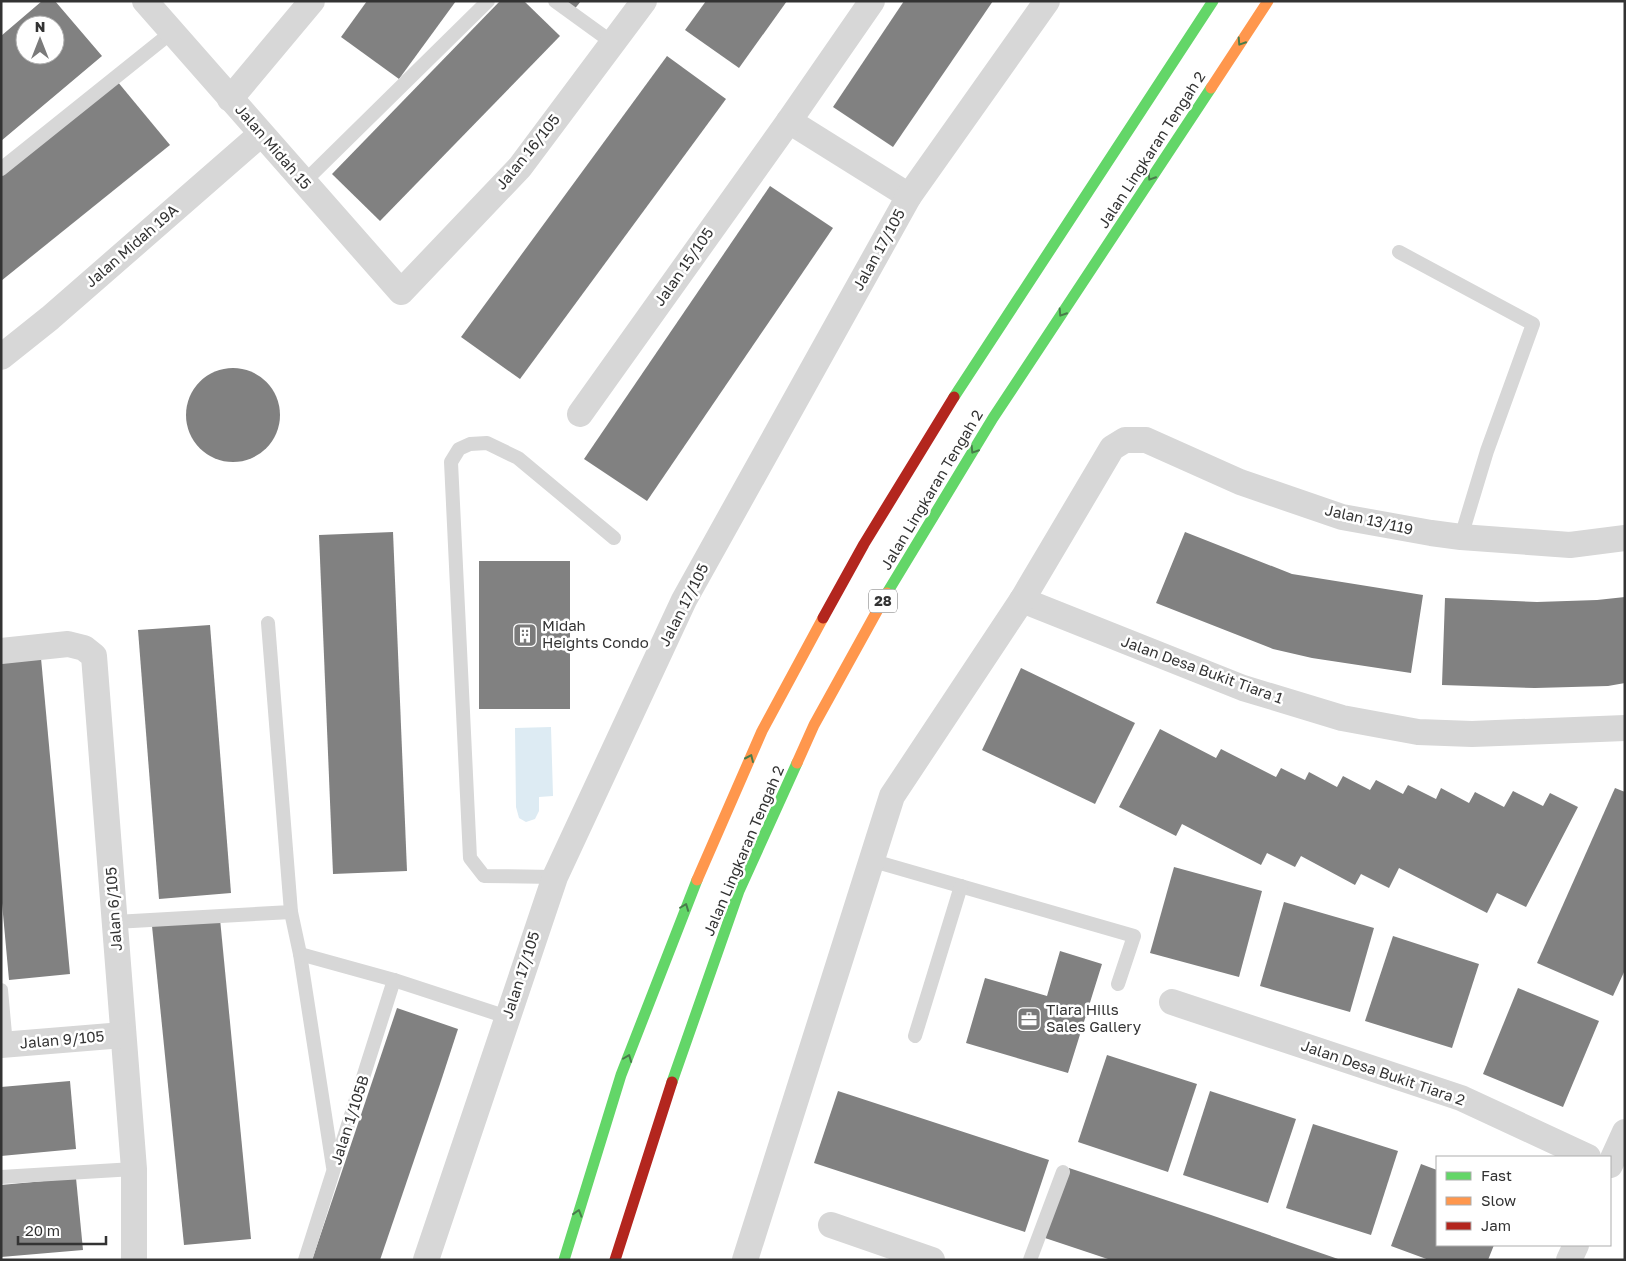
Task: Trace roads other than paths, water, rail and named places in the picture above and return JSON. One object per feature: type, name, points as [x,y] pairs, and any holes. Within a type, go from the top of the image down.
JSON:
[{"type":"highway","name":"Jalan Lingkaran Tengah 2","points":[[564,1260],[621,1075],[689,898],[762,731],[864,544],[958,391],[1213,1]]},
{"type":"highway","name":"Jalan Lingkaran Tengah 2","points":[[615,1260],[669,1089],[739,891],[814,725],[898,573],[993,418],[1268,1]]},
{"type":"street","name":"Jalan Midah 15","points":[[145,1],[401,292]]},
{"type":"street","points":[[230,99],[312,1]]},
{"type":"street","name":"Jalan 16/105","points":[[401,292],[520,167],[644,1]]},
{"type":"street","name":"Jalan 15/105","points":[[580,414],[789,121],[872,1]]},
{"type":"street","name":"Jalan 17/105","points":[[426,1260],[555,877],[684,600],[909,196],[1047,1]]},
{"type":"street","points":[[789,121],[909,196]]},
{"type":"street","name":"Jalan Midah 19A","points":[[1,357],[50,318],[261,134]]},
{"type":"street","name":"Jalan 13/119","points":[[1022,600],[1112,448],[1125,440],[1146,440],[1240,482],[1342,517],[1461,537],[1570,545],[1625,538]]},
{"type":"street","points":[[745,1260],[870,860],[892,796],[1022,600]]},
{"type":"street","name":"Jalan Desa Bukit Tiara 1","points":[[1022,600],[1242,688],[1342,718],[1418,732],[1472,734],[1625,728]]},
{"type":"street","name":"Jalan 6/105","points":[[1,651],[68,644],[84,648],[94,656],[134,1169],[134,1260]]},
{"type":"street","name":"Jalan Desa Bukit Tiara 2","points":[[1172,1002],[1461,1098],[1586,1156]]},
{"type":"street","name":"Jalan 9/105","points":[[4,1045],[123,1035]]},
{"type":"street","points":[[1611,1163],[1625,1132]]},
{"type":"street","points":[[831,1224],[932,1260]]},
{"type":"street","points":[[1569,1260],[1576,1246]]},
{"type":"lane","points":[[304,182],[488,1]]},
{"type":"lane","points":[[556,1],[613,43]]},
{"type":"lane","points":[[1,169],[172,32]]},
{"type":"lane","points":[[1400,252],[1533,324],[1487,451],[1461,537]]},
{"type":"lane","points":[[555,877],[484,876],[470,858],[451,462],[459,449],[470,444],[487,443],[518,458],[614,538]]},
{"type":"lane","points":[[268,623],[291,912],[300,954],[334,1171]]},
{"type":"lane","points":[[870,860],[1134,936],[1118,984]]},
{"type":"lane","points":[[915,1036],[961,886]]},
{"type":"lane","points":[[115,922],[291,912]]},
{"type":"lane","points":[[300,954],[394,980],[507,1017]]},
{"type":"lane","name":"Jalan 1/105B","points":[[305,1260],[394,980]]},
{"type":"lane","points":[[1,990],[4,1045]]},
{"type":"lane","points":[[1,1177],[134,1169]]},
{"type":"lane","points":[[1030,1260],[1063,1172]]},
{"type":"place","name":"Midah Heights Condo","points":[[525,635]]},
{"type":"place","name":"Tiara Hills Sales Gallery","points":[[1029,1019]]}]
